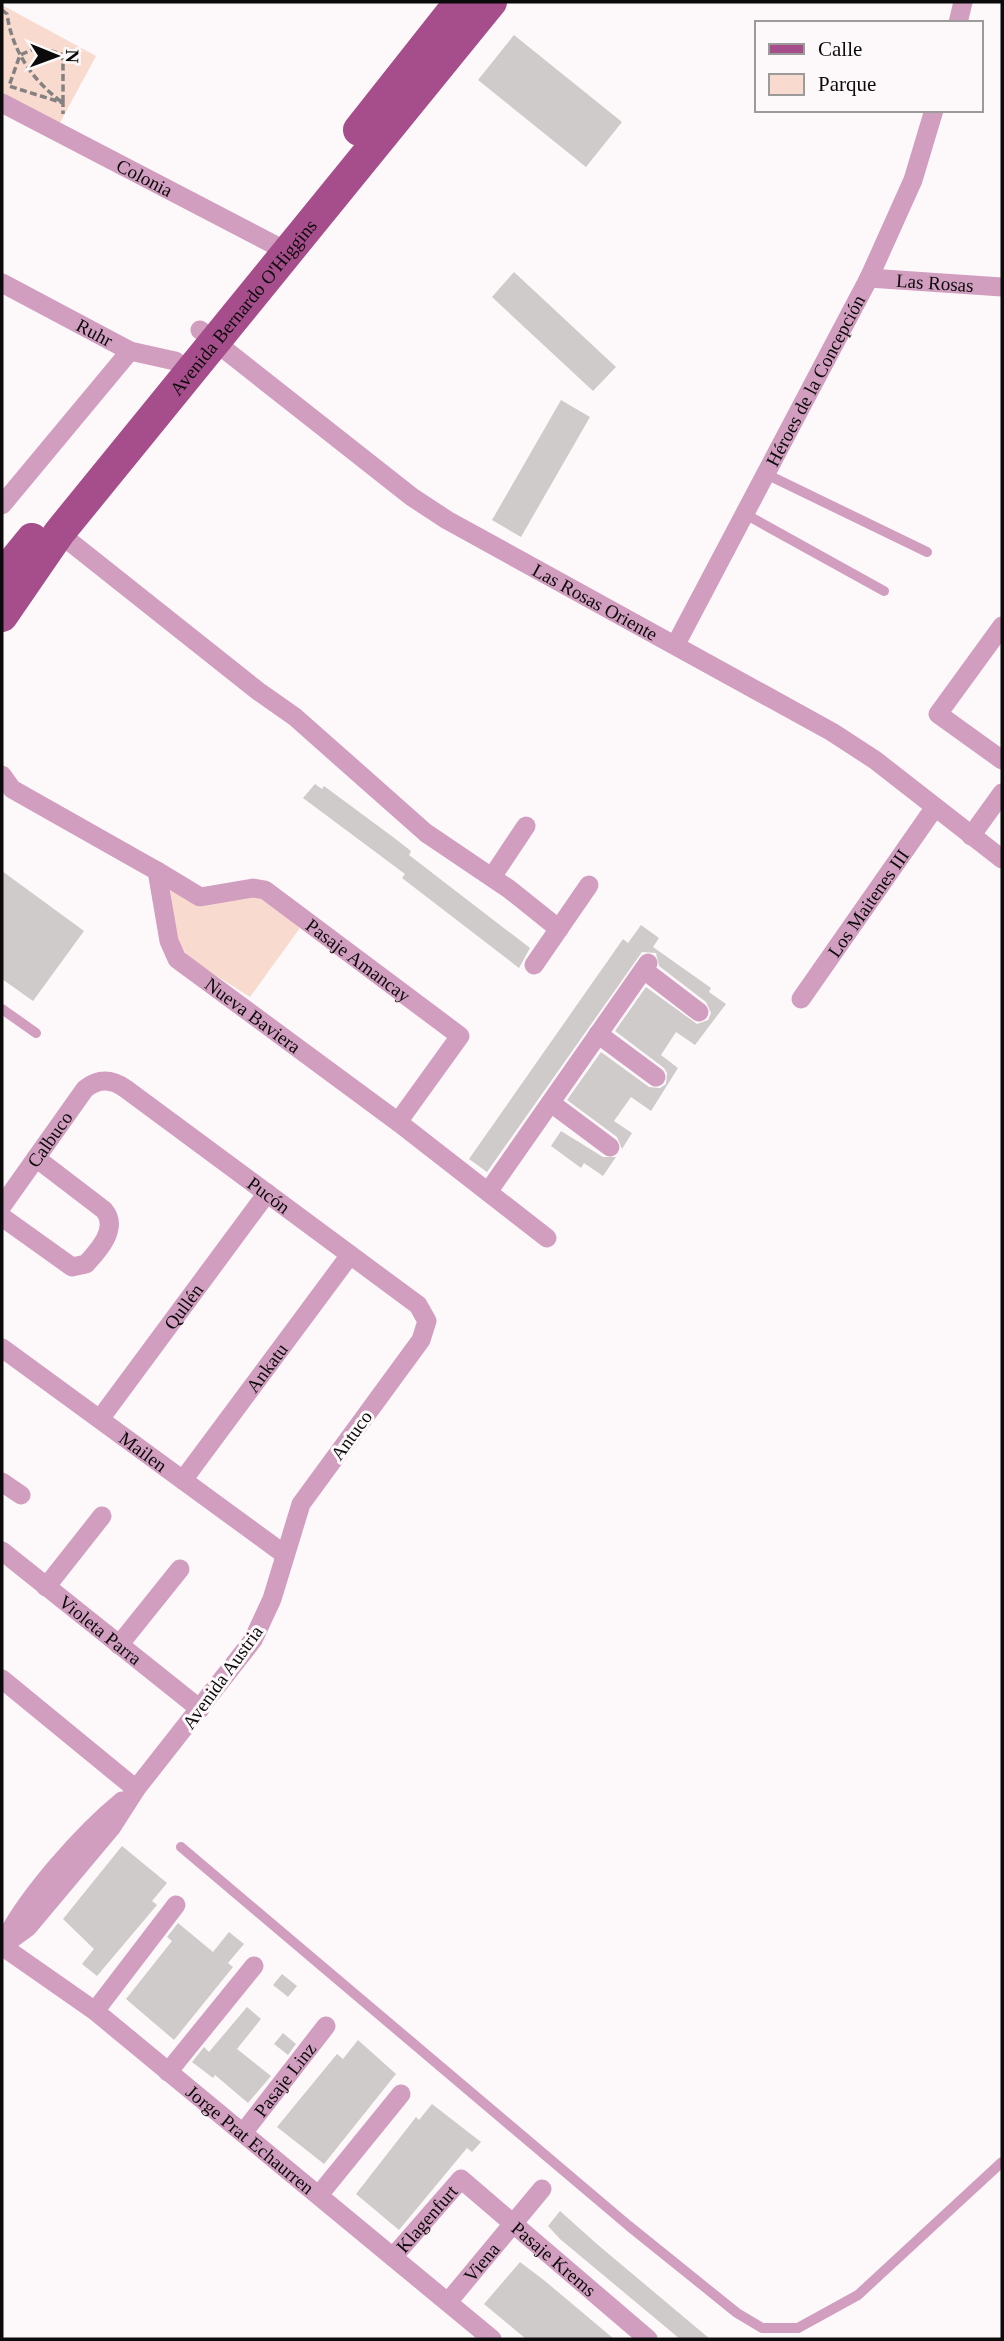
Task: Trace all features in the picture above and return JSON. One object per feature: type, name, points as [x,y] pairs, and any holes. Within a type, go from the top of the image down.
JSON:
[{"type":"main road","name":"Avenida Bernardo O'Higgins","points":[[279,248],[460,2]]},
{"type":"main road","name":"Avenida Bernardo O'Higgins","points":[[2,576],[491,2]]},
{"type":"main road","name":"Avenida Bernardo O'Higgins","points":[[2,616],[59,533],[182,367]]},
{"type":"street","points":[[958,21],[963,2]]},
{"type":"street","name":"Colonia","points":[[2,103],[279,248]]},
{"type":"street","name":"Héroes de la Concepción","points":[[676,645],[869,278],[913,180],[933,112]]},
{"type":"street","name":"Las Rosas","points":[[869,278],[1002,287]]},
{"type":"street","name":"Ruhr","points":[[4,287],[130,351],[182,367]]},
{"type":"street","name":"Las Rosas Oriente","points":[[208,336],[412,497],[447,520],[848,742],[1002,859]]},
{"type":"street","points":[[2,505],[130,351]]},
{"type":"street","points":[[59,533],[258,691],[295,717],[426,833],[492,877],[559,929]]},
{"type":"street","points":[[1002,626],[938,714],[1002,758]]},
{"type":"street","points":[[2,775],[12,789],[157,871]]},
{"type":"street","points":[[971,836],[1002,793]]},
{"type":"street","name":"Los Maitenes III","points":[[801,999],[935,807]]},
{"type":"street","points":[[492,877],[526,826]]},
{"type":"street","name":"Nueva Baviera","points":[[157,871],[169,941],[177,959],[398,1122],[547,1238]]},
{"type":"street","name":"Pasaje Amancay","points":[[157,871],[200,897],[253,887],[265,890],[460,1036],[398,1122]]},
{"type":"street","points":[[534,965],[589,885]]},
{"type":"street","points":[[488,1192],[646,967],[699,1012]]},
{"type":"street","points":[[598,1034],[656,1077]]},
{"type":"street","name":"Calbuco","points":[[4,1199],[85,1089],[103,1081]]},
{"type":"street","name":"Pucón","points":[[103,1081],[111,1081],[125,1088],[351,1255],[418,1305],[427,1321]]},
{"type":"street","points":[[551,1103],[610,1147]]},
{"type":"street","points":[[2,1217],[72,1267],[82,1266],[89,1261],[109,1233],[109,1217],[104,1210],[36,1158]]},
{"type":"street","name":"Qullén","points":[[100,1419],[267,1193]]},
{"type":"street","name":"Ankatu","points":[[183,1480],[351,1255]]},
{"type":"street","name":"Antuco","points":[[284,1554],[301,1504],[421,1340],[427,1321]]},
{"type":"street","name":"Mailen","points":[[2,1348],[284,1554]]},
{"type":"street","points":[[2,1482],[21,1495]]},
{"type":"street","points":[[46,1587],[102,1516]]},
{"type":"street","name":"Violeta Parra","points":[[2,1551],[200,1709]]},
{"type":"street","name":"Avenida Austria","points":[[2,1946],[28,1927],[111,1828],[136,1789],[253,1640],[272,1599],[284,1554]]},
{"type":"street","points":[[119,1645],[180,1569]]},
{"type":"street","points":[[2,1679],[136,1789]]},
{"type":"street","points":[[95,2011],[176,1905]]},
{"type":"street","name":"Jorge Prat Echaurren","points":[[2,1946],[95,2011],[492,2339]]},
{"type":"street","points":[[168,2072],[254,1966]]},
{"type":"street","name":"Pasaje Linz","points":[[243,2133],[326,2026]]},
{"type":"street","points":[[319,2194],[401,2094]]},
{"type":"street","name":"Pasaje Krems","points":[[461,2179],[648,2339]]},
{"type":"street","name":"Klagenfurt","points":[[393,2257],[461,2179]]},
{"type":"street","name":"Viena","points":[[448,2302],[542,2189]]},
{"type":"lane","points":[[766,474],[928,552]]},
{"type":"lane","points":[[745,514],[884,591]]},
{"type":"lane","points":[[2,1009],[36,1033]]},
{"type":"lane","points":[[181,1847],[629,2227],[737,2314],[762,2328],[798,2328],[858,2295],[1002,2162]]},
{"type":"path","points":[[2,10],[7,14],[10,36],[20,55],[43,89],[63,103]]},
{"type":"path","points":[[55,132],[63,119],[63,103],[63,60],[61,54],[38,47],[20,55],[9,86],[63,103]]},
{"type":"green space","points":[[2,5],[96,56],[55,132],[2,103]]},
{"type":"green space","points":[[170,888],[198,907],[248,895],[260,896],[300,928],[250,997],[190,959],[177,941]]},
{"type":"building","points":[[514,35],[622,122],[586,167],[478,80]]},
{"type":"building","points":[[514,272],[616,367],[593,391],[492,297]]},
{"type":"building","points":[[561,400],[590,417],[521,537],[492,520]]},
{"type":"building","points":[[315,784],[322,789],[324,786],[393,837],[411,851],[409,855],[530,948],[519,968],[402,878],[405,874],[303,798]]},
{"type":"building","points":[[2,871],[84,931],[33,1001],[2,979]]},
{"type":"building","points":[[641,925],[659,938],[653,947],[711,988],[709,992],[726,1004],[695,1045],[676,1032],[661,1055],[678,1068],[651,1111],[631,1097],[614,1121],[632,1133],[622,1149],[617,1137],[567,1100],[601,1052],[649,1087],[660,1088],[666,1084],[667,1073],[664,1068],[615,1031],[646,987],[697,1024],[708,1020],[711,1013],[706,1002],[659,966],[656,953],[642,952],[487,1172],[469,1159],[623,939],[628,943]]},
{"type":"building","points":[[561,1131],[603,1157],[616,1157],[603,1176],[584,1163],[581,1168],[551,1146]]},
{"type":"building","points":[[122,1846],[167,1883],[152,1901],[157,1905],[97,1976],[82,1964],[94,1949],[63,1919]]},
{"type":"building","points":[[178,1923],[213,1952],[229,1932],[244,1944],[228,1963],[233,1967],[174,2040],[126,1999],[172,1941],[167,1937]]},
{"type":"building","points":[[282,1974],[297,1986],[288,1997],[273,1985]]},
{"type":"building","points":[[247,2007],[261,2019],[237,2049],[271,2076],[248,2103],[215,2075],[213,2078],[192,2062],[204,2047],[209,2052]]},
{"type":"building","points":[[283,2033],[296,2044],[288,2055],[274,2044]]},
{"type":"building","points":[[358,2040],[396,2074],[324,2164],[277,2127],[337,2054],[343,2059]]},
{"type":"building","points":[[432,2104],[481,2142],[472,2152],[467,2148],[399,2230],[356,2194],[416,2117],[419,2120]]},
{"type":"building","points":[[560,2211],[710,2339],[680,2339],[560,2239],[548,2226]]},
{"type":"building","points":[[520,2262],[614,2339],[526,2339],[484,2304]]}]
